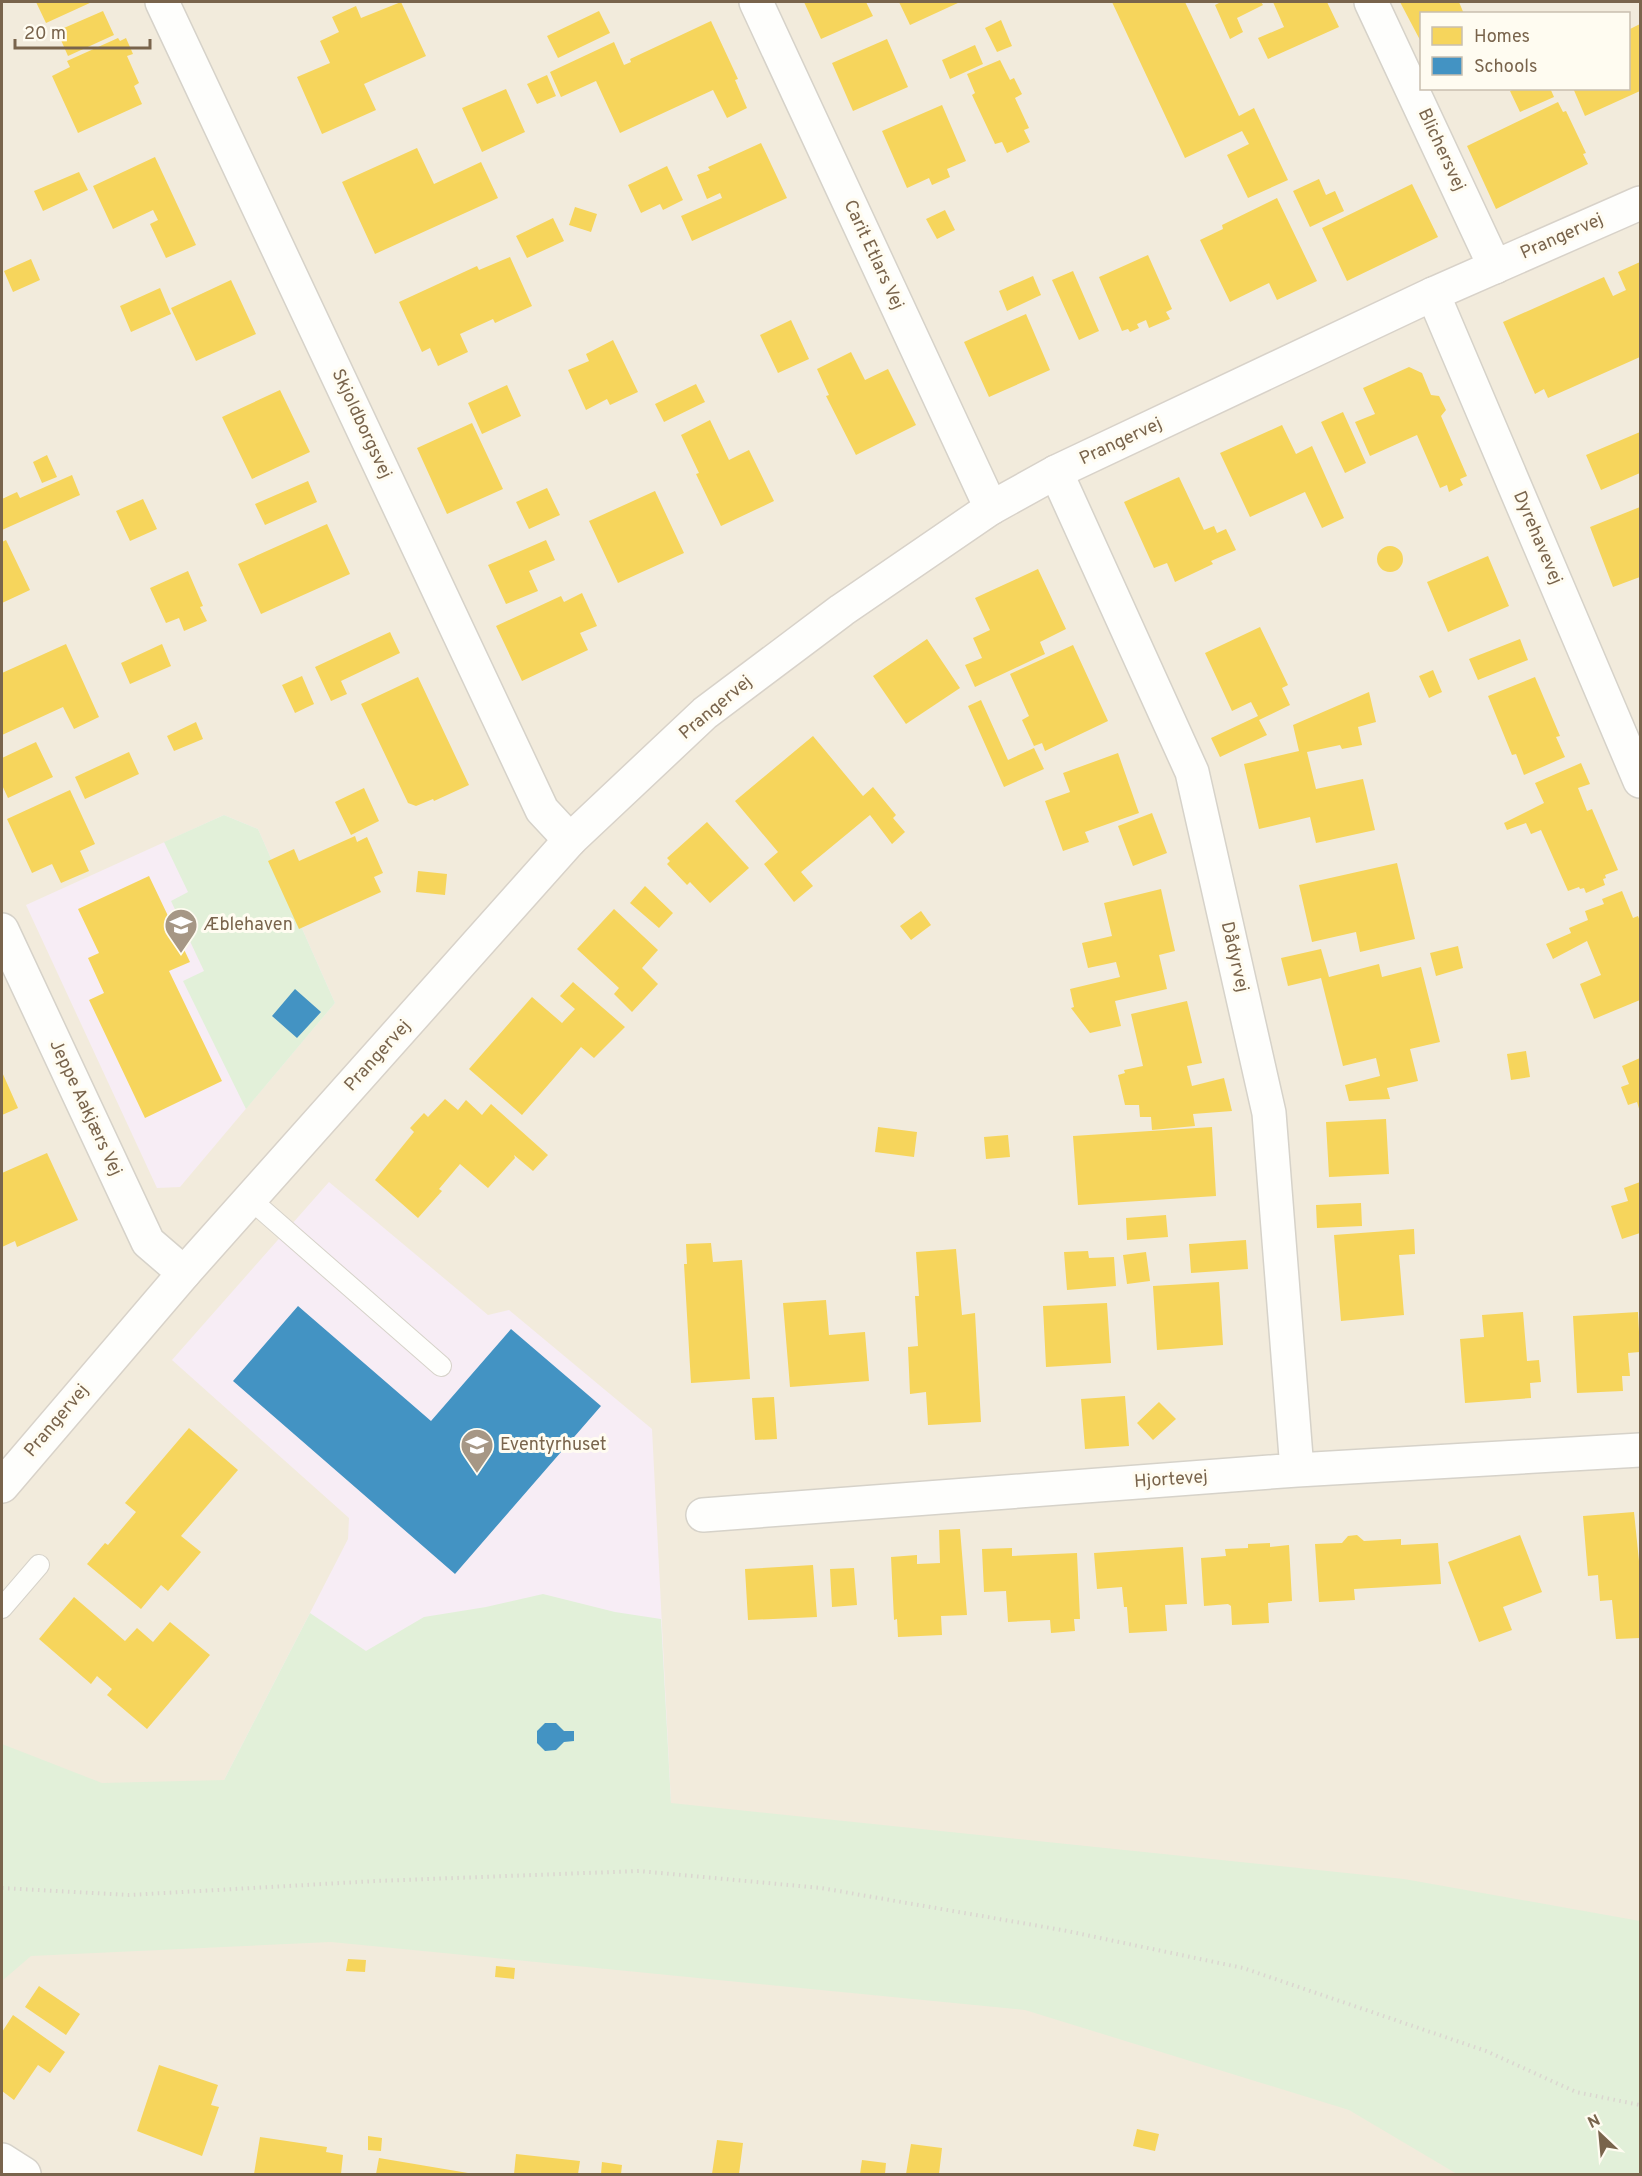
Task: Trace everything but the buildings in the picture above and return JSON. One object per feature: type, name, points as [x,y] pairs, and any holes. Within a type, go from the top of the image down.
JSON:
[{"type":"street","name":"Skjoldborgsvej","points":[[162,2],[542,810],[570,840]]},
{"type":"street","name":"Carit Etlars Vej","points":[[756,2],[991,508]]},
{"type":"street","name":"Blichersvej","points":[[1371,2],[1495,267]]},
{"type":"street","name":"Prangervej","points":[[2,1486],[184,1273],[570,840],[705,713],[842,610],[991,508],[1056,472],[1433,294],[1641,203]]},
{"type":"street","name":"Dyrehavevej","points":[[1433,294],[1641,781]]},
{"type":"street","name":"Dådyrvej","points":[[1056,472],[1192,772],[1269,1113],[1297,1470]]},
{"type":"street","name":"Jeppe Aakjærs Vej","points":[[2,930],[148,1242],[184,1273]]},
{"type":"street","name":"Hjortevej","points":[[703,1515],[1297,1470],[1641,1450]]},
{"type":"street","points":[[2,2160],[24,2175]]},
{"type":"lane","points":[[250,1199],[441,1366]]},
{"type":"lane","points":[[2,1608],[39,1565]]},
{"type":"path","points":[[2,1888],[129,1895],[376,1881],[639,1871],[821,1888],[1062,1930],[1243,1968],[1486,2051],[1576,2092],[1641,2106]]},
{"type":"shaded area","points":[[2,2],[1640,2],[1640,2174],[2,2174]]},
{"type":"shaded area","name":"Æblehaven","points":[[224,815],[258,829],[335,1003],[180,1187],[157,1188],[26,905]]},
{"type":"shaded area","name":"Eventyrhuset","points":[[329,1182],[488,1315],[509,1310],[652,1429],[671,1803],[224,1780],[348,1539],[349,1518],[172,1360]]},
{"type":"green space","points":[[224,815],[258,829],[335,1003],[246,1109],[183,981],[204,971],[171,901],[188,892],[164,842]]},
{"type":"green space","points":[[543,1594],[615,1612],[661,1619],[671,1803],[1404,1879],[1640,1921],[1640,2174],[1457,2174],[1349,2110],[1025,2010],[331,1942],[31,1956],[2,1981],[2,1744],[102,1783],[224,1780],[310,1613],[366,1651],[424,1617],[486,1607]]},
{"type":"place","name":"Æblehaven","points":[[181,954]]},
{"type":"place","name":"Eventyrhuset","points":[[477,1474]]}]
